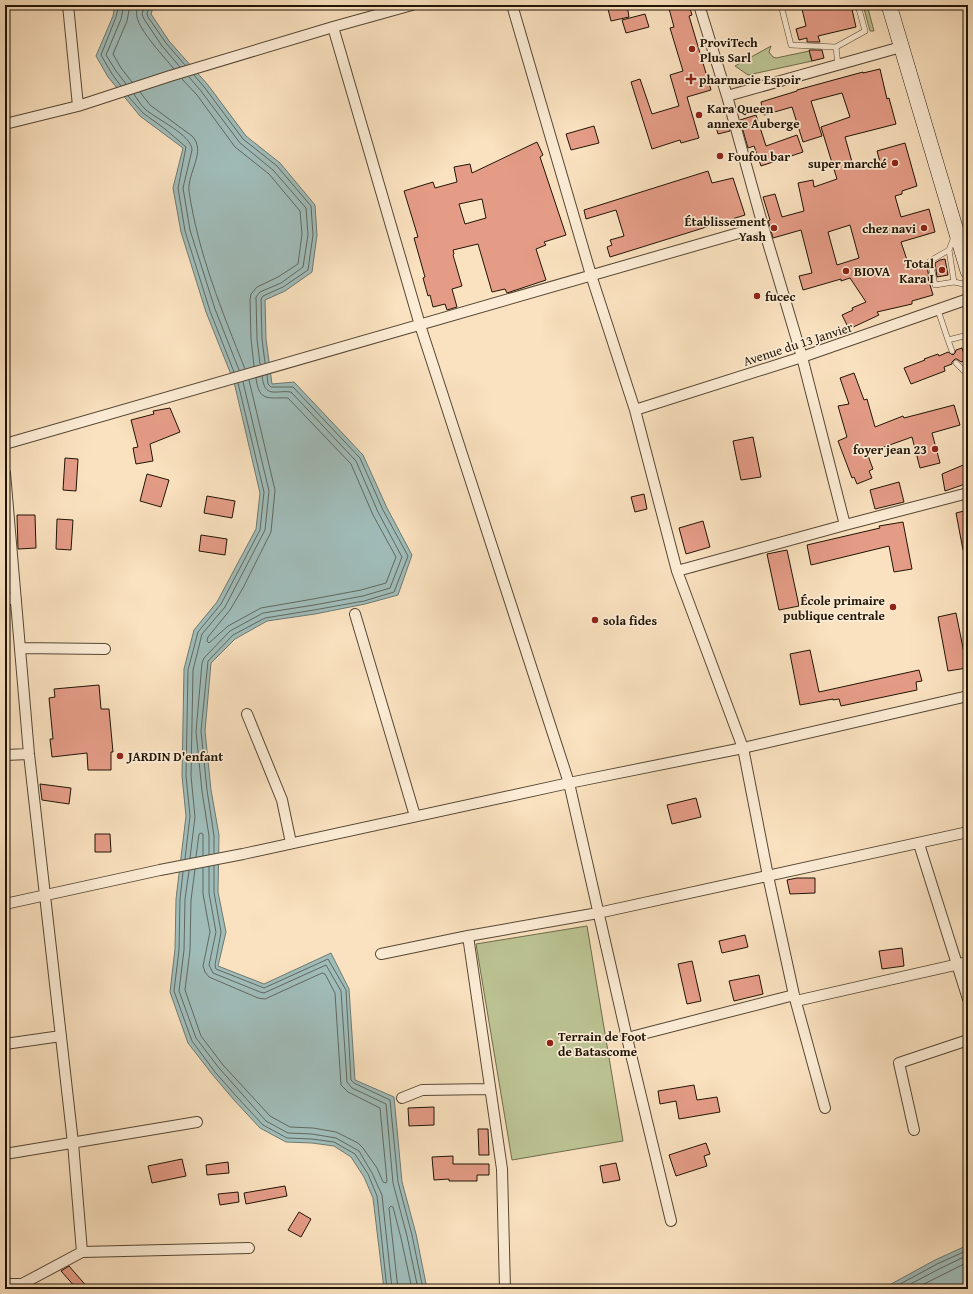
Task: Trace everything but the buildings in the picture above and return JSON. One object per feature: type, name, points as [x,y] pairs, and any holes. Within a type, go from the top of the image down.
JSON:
[{"type":"main road","points":[[889,5],[968,271]]},
{"type":"street","points":[[68,5],[78,106]]},
{"type":"street","points":[[5,124],[78,106],[170,76],[412,5]]},
{"type":"street","points":[[512,5],[592,275],[635,410],[677,571],[743,748],[768,876],[795,998],[825,1108]]},
{"type":"street","points":[[700,5],[802,357],[845,525]]},
{"type":"street","points":[[333,27],[420,325],[569,783],[627,1038],[671,1221]]},
{"type":"street","points":[[727,96],[901,47]]},
{"type":"street","points":[[5,444],[763,226]]},
{"type":"street","name":"Avenue du 13 Janvier","points":[[635,410],[802,357],[968,299]]},
{"type":"street","points":[[5,473],[29,754],[73,1143],[82,1252]]},
{"type":"street","points":[[677,571],[968,493]]},
{"type":"street","points":[[5,599],[16,599]]},
{"type":"street","points":[[355,614],[415,816]]},
{"type":"street","points":[[20,648],[105,649]]},
{"type":"street","points":[[5,904],[45,894],[243,854],[569,783],[743,748],[968,696]]},
{"type":"street","points":[[247,714],[282,800],[291,843]]},
{"type":"street","points":[[5,755],[29,754]]},
{"type":"street","points":[[381,954],[468,936],[598,913],[919,844],[968,832]]},
{"type":"street","points":[[919,844],[968,999]]},
{"type":"street","points":[[468,936],[502,1169],[505,1289]]},
{"type":"street","points":[[627,1038],[795,998],[968,962]]},
{"type":"street","points":[[5,1044],[61,1036]]},
{"type":"street","points":[[914,1130],[899,1063],[968,1040]]},
{"type":"street","points":[[402,1098],[422,1090],[490,1089]]},
{"type":"street","points":[[5,1154],[197,1122]]},
{"type":"street","points":[[5,1284],[22,1284],[82,1252],[249,1248]]},
{"type":"lane","points":[[781,5],[791,45],[836,46],[865,30],[858,5]]},
{"type":"lane","points":[[836,46],[838,65]]},
{"type":"lane","points":[[954,282],[949,250],[956,232]]},
{"type":"lane","points":[[949,250],[930,261],[935,285],[954,282],[968,286]]},
{"type":"lane","points":[[938,310],[952,351]]},
{"type":"lane","points":[[948,340],[968,335]]},
{"type":"lane","points":[[956,363],[968,375]]},
{"type":"green space","points":[[863,5],[867,5],[874,31],[870,31]]},
{"type":"green space","points":[[771,46],[769,52],[776,58],[814,50],[814,54],[810,55],[812,61],[748,75],[735,66]]},
{"type":"green space","name":"Terrain de Foot de Batascome","points":[[587,926],[623,1141],[512,1160],[476,944]]},
{"type":"water","points":[[115,5],[154,5],[151,14],[169,41],[208,85],[246,136],[280,163],[315,205],[317,235],[312,272],[285,291],[265,300],[266,339],[272,384],[294,382],[363,455],[387,508],[412,555],[398,595],[365,604],[315,614],[267,621],[235,639],[211,663],[205,731],[211,790],[219,835],[218,892],[226,932],[218,966],[264,984],[331,953],[349,989],[355,1080],[394,1097],[402,1182],[416,1234],[427,1289],[384,1289],[373,1198],[364,1177],[351,1157],[334,1146],[286,1142],[260,1128],[234,1100],[188,1043],[170,992],[175,949],[176,899],[186,816],[182,776],[184,669],[194,630],[217,602],[256,529],[260,493],[234,382],[206,312],[181,232],[173,188],[183,148],[140,116],[108,77],[96,56],[113,16]]},
{"type":"water","points":[[968,1245],[968,1289],[882,1289],[935,1260]]},
{"type":"place","name":"ProviTech Plus Sarl","points":[[692,49]]},
{"type":"place","name":"pharmacie Espoir","points":[[691,79]]},
{"type":"place","name":"Kara Queen annexe Auberge","points":[[699,115]]},
{"type":"place","name":"Foufou bar","points":[[720,156]]},
{"type":"place","name":"super marché","points":[[895,163]]},
{"type":"place","name":"Établissement Yash","points":[[774,228]]},
{"type":"place","name":"chez navi","points":[[924,228]]},
{"type":"place","name":"Total Kara I","points":[[942,270]]},
{"type":"place","name":"BIOVA","points":[[846,271]]},
{"type":"place","name":"fucec","points":[[757,296]]},
{"type":"place","name":"foyer jean 23","points":[[935,449]]},
{"type":"place","name":"École primaire publique centrale","points":[[893,607]]},
{"type":"place","name":"sola fides","points":[[595,620]]},
{"type":"place","name":"JARDIN D'enfant","points":[[120,756]]},
{"type":"place","name":"Terrain de Foot de Batascome","points":[[550,1043]]}]
